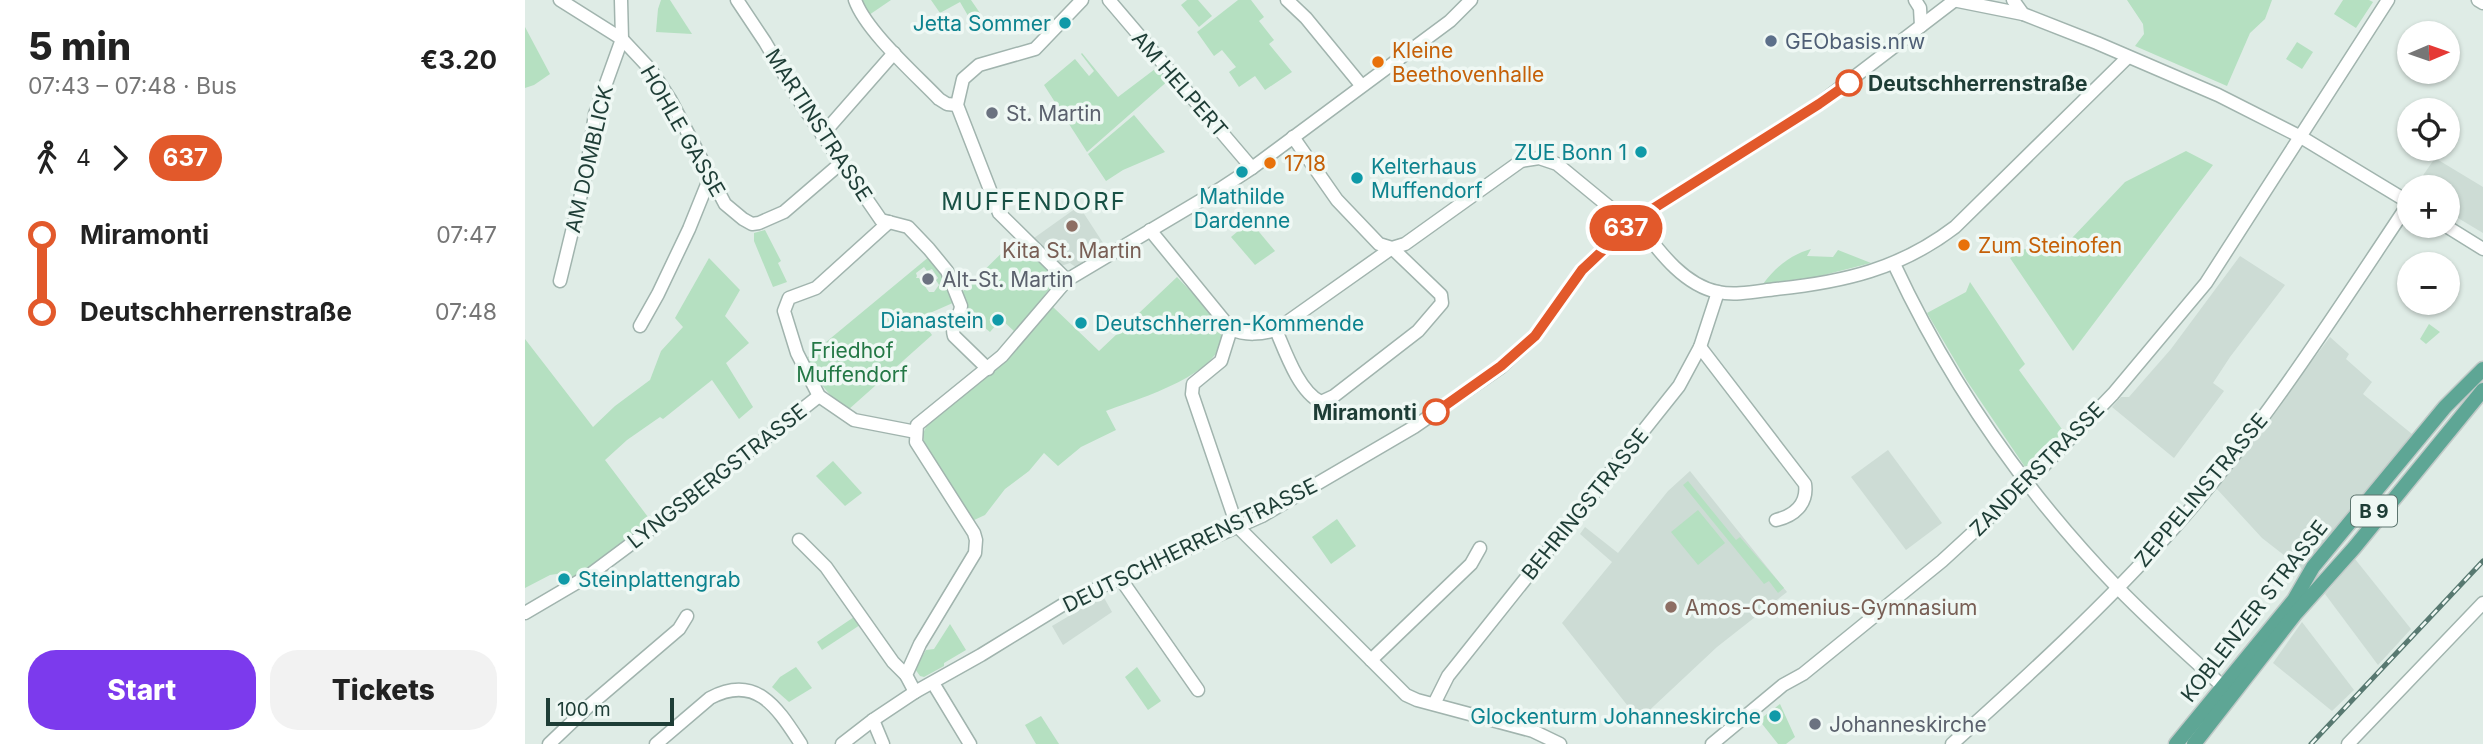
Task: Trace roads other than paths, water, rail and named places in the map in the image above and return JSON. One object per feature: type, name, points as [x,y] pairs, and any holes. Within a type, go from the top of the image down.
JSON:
[{"type":"main road","points":[[2453,412],[2459,391],[2483,369]]},
{"type":"main road","points":[[2453,412],[2471,404],[2483,390]]},
{"type":"main road","points":[[2459,391],[2460,402],[2471,404]]},
{"type":"main road","name":"B 9","points":[[2295,607],[2453,412]]},
{"type":"main road","name":"KOBLENZER STRASSE","points":[[2176,744],[2295,607]]},
{"type":"main road","name":"KOBLENZER STRASSE","points":[[2194,744],[2227,704],[2295,607]]},
{"type":"street","name":"HOHLE GASSE","points":[[560,0],[622,39],[637,53],[657,79],[725,204],[733,213],[752,224],[773,218],[784,212],[841,163]]},
{"type":"street","points":[[621,0],[622,39]]},
{"type":"street","name":"MARTINSTRASSE","points":[[737,0],[841,163],[881,220],[908,227],[947,271],[961,306],[953,324],[954,336],[988,369]]},
{"type":"street","points":[[855,0],[858,10],[894,53],[939,99],[947,104],[957,104]]},
{"type":"street","points":[[1067,280],[999,213],[957,104],[963,79],[979,65],[1035,50],[1082,0]]},
{"type":"street","name":"AM HELPERT","points":[[1109,0],[1251,168]]},
{"type":"street","points":[[1287,0],[1306,18],[1361,85]]},
{"type":"street","points":[[906,676],[920,644],[975,553],[976,547],[974,533],[916,442],[917,425],[922,419],[1002,356],[1067,280],[1251,168],[1450,21],[1471,0]]},
{"type":"street","points":[[1915,0],[1920,8],[1921,26]]},
{"type":"street","points":[[1954,0],[2023,14],[2239,104],[2301,137],[2397,196]]},
{"type":"street","name":"DEUTSCHHERRENSTRASSE","points":[[842,744],[915,692],[1069,601],[1262,516],[1376,451],[1501,366],[1535,336],[1582,270],[1633,222],[1819,104],[1954,0]]},
{"type":"street","points":[[2013,0],[2023,14]]},
{"type":"street","name":"ZANDERSTRASSE","points":[[1712,744],[1783,685],[1803,674],[1906,592],[2027,483],[2113,394],[2206,283],[2388,0]]},
{"type":"street","points":[[2478,0],[2483,3]]},
{"type":"street","name":"AM DOMBLICK","points":[[560,281],[586,174],[596,114],[622,39]]},
{"type":"street","points":[[823,135],[894,53]]},
{"type":"street","points":[[1150,230],[1231,329],[1241,334],[1263,333],[1276,330],[1392,248],[1405,244],[1521,161],[1539,158],[1557,164],[1633,222],[1679,273],[1717,292],[1754,292],[1823,284],[1893,264],[1933,244],[1955,227],[2128,57]]},
{"type":"street","points":[[1276,330],[1292,367],[1312,396],[1321,402],[1333,396],[1419,331],[1442,303],[1441,295],[1392,248],[1379,244],[1348,213],[1293,137]]},
{"type":"street","points":[[640,326],[689,229],[710,177]]},
{"type":"street","name":"ZEPPELINSTRASSE","points":[[1952,744],[2047,659],[2173,529],[2249,435],[2316,342],[2397,221]]},
{"type":"street","points":[[819,396],[797,353],[784,311],[785,303],[789,298],[815,288],[889,222]]},
{"type":"street","points":[[2460,235],[2483,249]]},
{"type":"street","points":[[1893,264],[1915,309],[1964,394],[2027,483],[2117,588],[2223,687],[2227,704]]},
{"type":"street","name":"BEHRINGSTRASSE","points":[[1434,705],[1448,676],[1679,386],[1700,347],[1717,292]]},
{"type":"street","points":[[1231,329],[1221,361],[1193,384],[1192,394],[1237,526],[1406,695],[1533,731],[1560,744]]},
{"type":"street","points":[[1700,347],[1805,484],[1806,495],[1803,503],[1789,516],[1776,520]]},
{"type":"street","name":"LYNGSBERGSTRASSE","points":[[525,613],[588,576],[819,396],[854,420],[916,432]]},
{"type":"street","points":[[799,540],[826,567],[915,692]]},
{"type":"street","points":[[1371,660],[1471,564],[1481,548]]},
{"type":"street","points":[[1120,578],[1198,690]]},
{"type":"street","points":[[2347,744],[2483,603]]},
{"type":"street","points":[[549,744],[678,629],[687,617]]},
{"type":"street","points":[[933,682],[970,744]]},
{"type":"street","points":[[656,744],[710,698],[733,691],[763,696],[776,707],[801,744]]},
{"type":"street","points":[[873,720],[883,744]]},
{"type":"railway","points":[[2311,744],[2483,561]]},
{"type":"place","name":"Jetta Sommer","points":[[1065,23]]},
{"type":"place","name":"GEObasis.nrw","points":[[1771,41]]},
{"type":"place","name":"Kleine Beethovenhalle","points":[[1378,62]]},
{"type":"place","name":"Deutschherrenstraße","points":[[1849,83]]},
{"type":"place","name":"St. Martin","points":[[992,113]]},
{"type":"place","name":"ZUE Bonn 1","points":[[1641,152]]},
{"type":"place","name":"1718","points":[[1270,163]]},
{"type":"place","name":"Mathilde Dardenne","points":[[1242,172]]},
{"type":"place","name":"Kelterhaus Muffendorf","points":[[1357,178]]},
{"type":"place","name":"Kita St. Martin","points":[[1072,226]]},
{"type":"place","name":"Zum Steinofen","points":[[1964,245]]},
{"type":"place","name":"Alt-St. Martin","points":[[928,279]]},
{"type":"place","name":"Dianastein","points":[[998,320]]},
{"type":"place","name":"Deutschherren-Kommende","points":[[1081,323]]},
{"type":"place","name":"Miramonti","points":[[1436,412]]},
{"type":"place","name":"Steinplattengrab","points":[[564,579]]},
{"type":"place","name":"Amos-Comenius-Gymnasium","points":[[1671,607]]},
{"type":"place","name":"Glockenturm Johanneskirche","points":[[1775,716]]},
{"type":"place","name":"Johanneskirche","points":[[1815,724]]},
{"type":"district","name":"MUFFENDORF","points":[[1034,201]]},
{"type":"park label","name":"Friedhof Muffendorf","points":[[852,362]]}]
